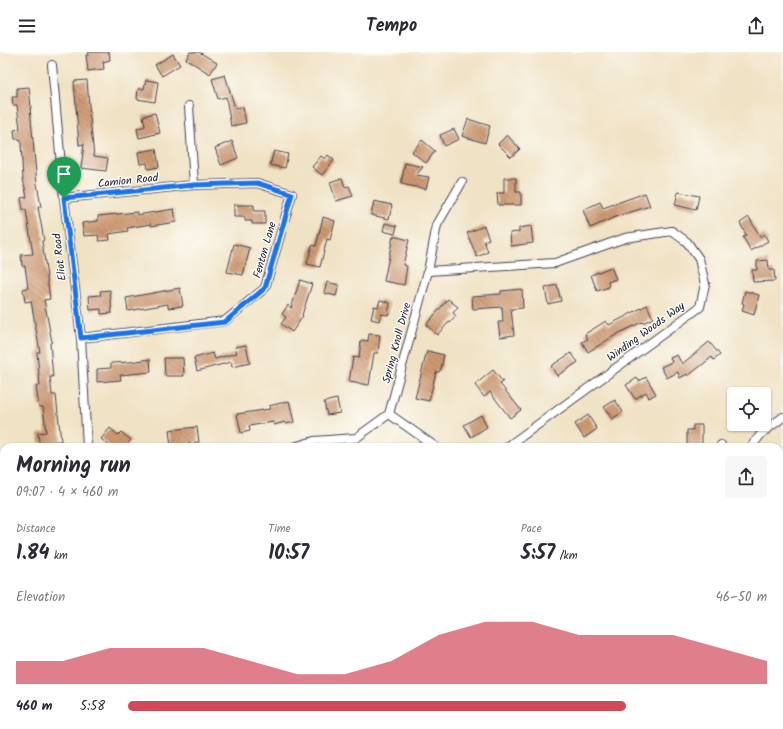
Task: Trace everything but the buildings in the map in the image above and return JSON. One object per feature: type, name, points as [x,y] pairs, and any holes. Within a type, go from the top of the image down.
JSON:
[{"type":"street","name":"Eliot Road","points":[[52,65],[64,198],[81,338],[86,443]]},
{"type":"street","points":[[189,106],[194,185]]},
{"type":"street","name":"Spring Knoll Drive","points":[[388,414],[428,271],[437,225],[462,182]]},
{"type":"street","name":"Fenton Lane","points":[[81,338],[225,322],[265,288],[292,194],[257,183],[194,185]]},
{"type":"street","name":"Camion Road","points":[[64,198],[194,185]]},
{"type":"street","name":"Winding Woods Way","points":[[428,271],[555,263],[625,238],[672,231],[687,242],[699,259],[705,284],[700,307],[512,443]]},
{"type":"street","points":[[307,443],[314,441],[356,438],[388,414],[430,443]]},
{"type":"street","points":[[754,443],[762,433],[783,417]]},
{"type":"route","points":[[257,183],[292,194],[265,288],[225,322],[81,338],[64,198],[194,185],[257,183]]}]
